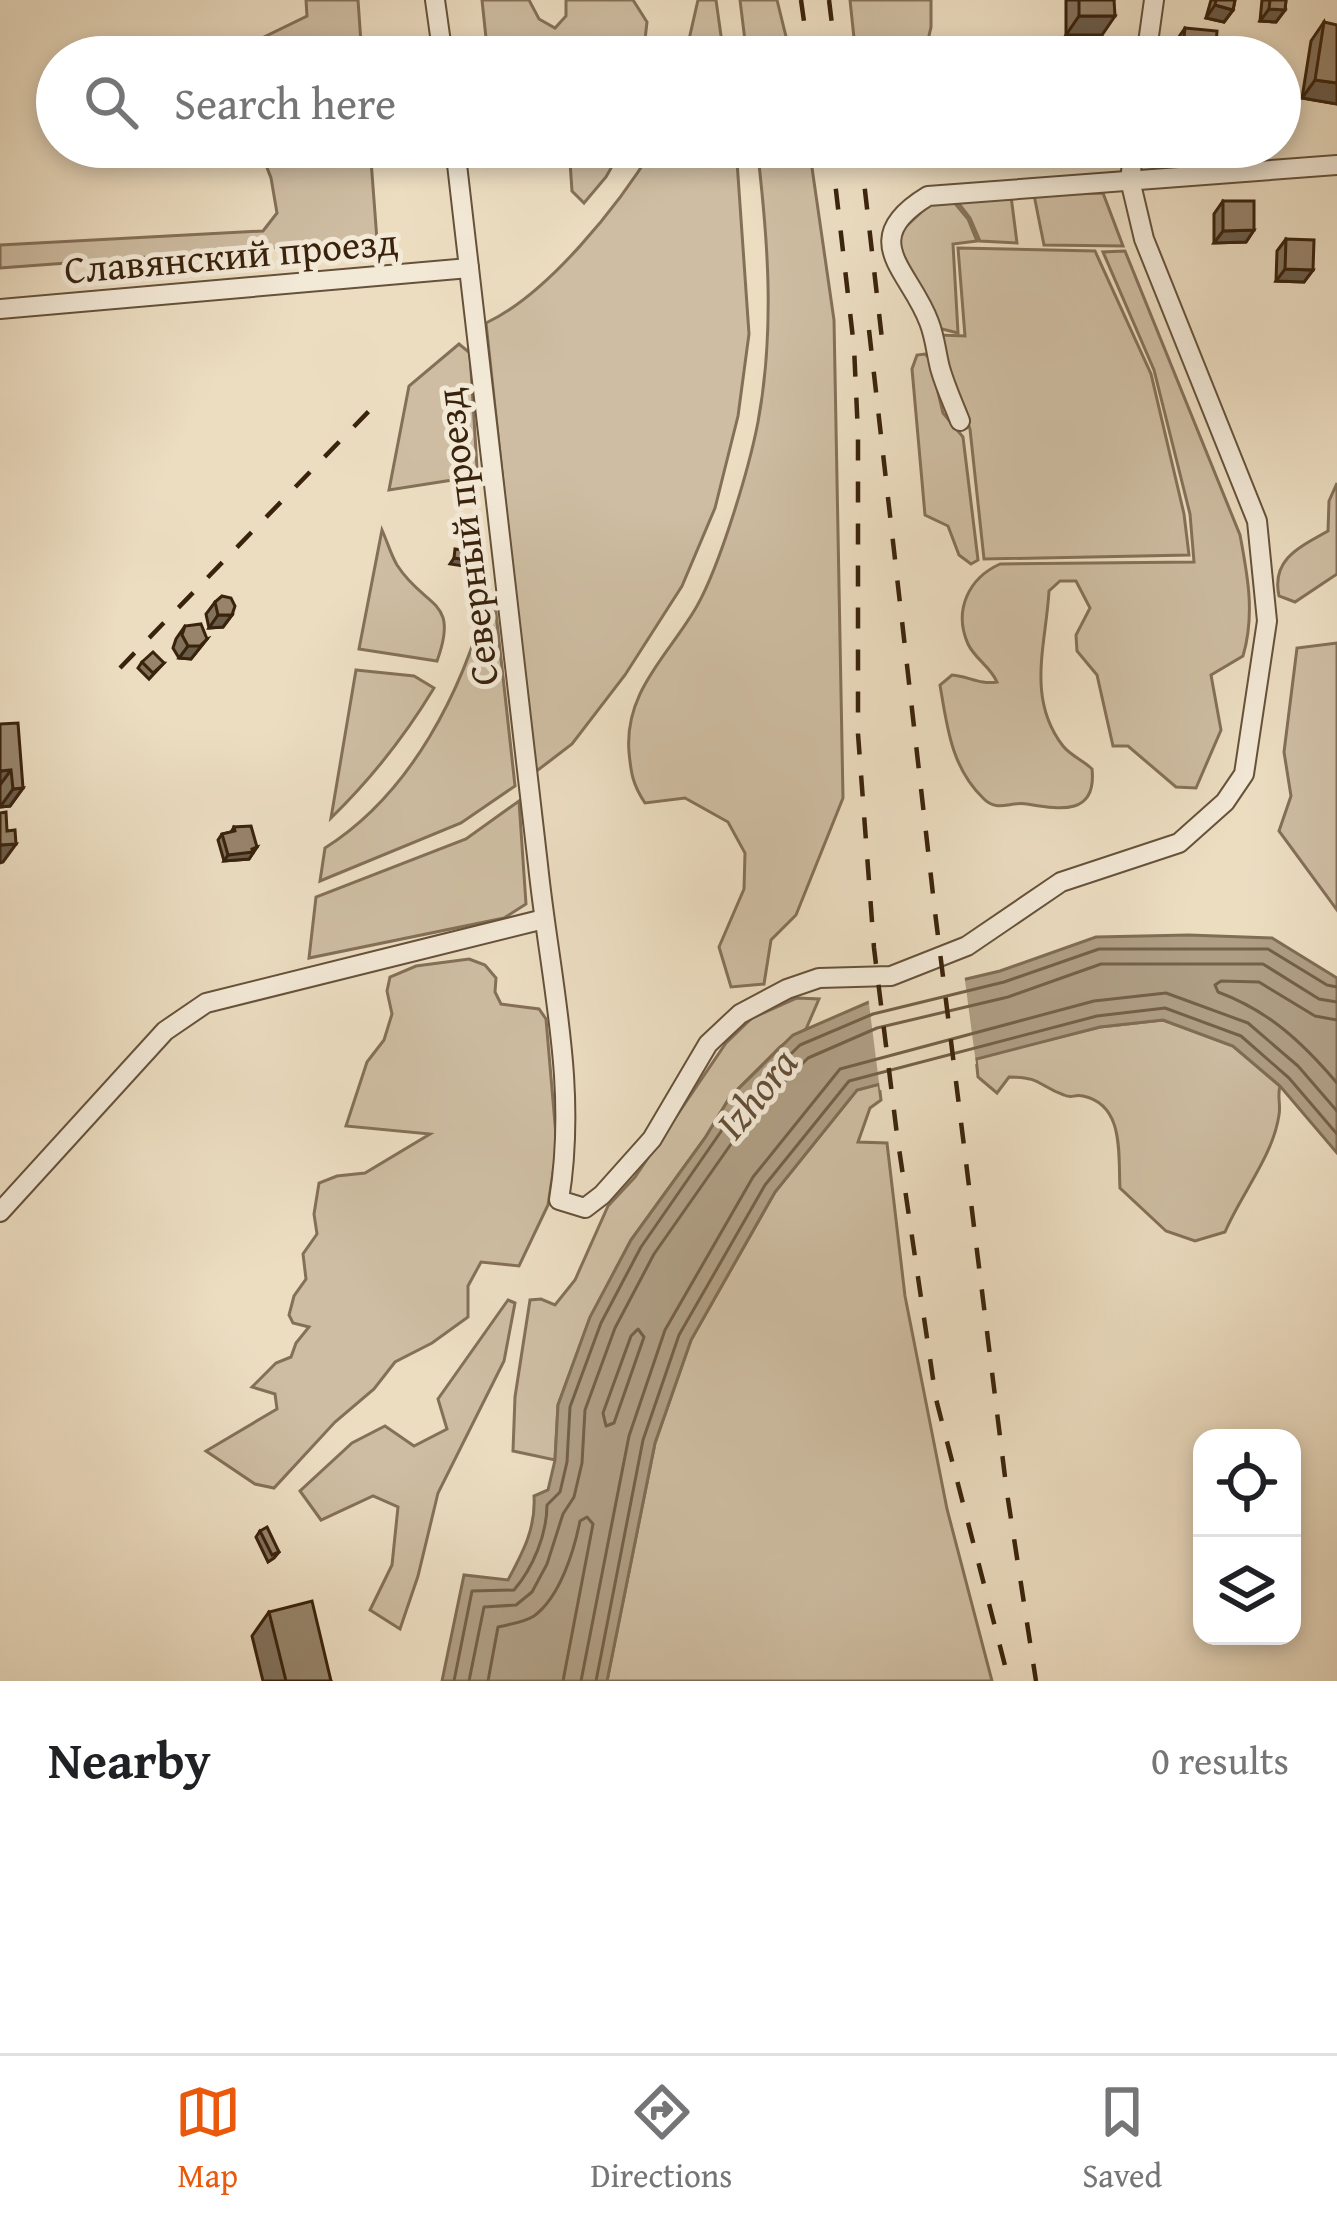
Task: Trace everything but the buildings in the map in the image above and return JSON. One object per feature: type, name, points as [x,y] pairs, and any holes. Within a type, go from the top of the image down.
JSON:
[{"type":"street","points":[[435,0],[440,36]]},
{"type":"street","points":[[1149,36],[1154,0]]},
{"type":"street","points":[[1301,168],[1337,165]]},
{"type":"street","name":"Северный проезд","points":[[457,168],[544,919],[568,1084],[568,1149],[559,1200],[585,1208],[652,1139],[708,1044],[740,1014],[819,978],[891,976],[967,946],[1061,882],[1179,843],[1226,802],[1244,774],[1267,621],[1257,520],[1144,239],[1130,180]]},
{"type":"street","points":[[1130,180],[1131,168]]},
{"type":"street","points":[[960,421],[940,370],[928,317],[899,272],[892,245],[894,228],[906,209],[928,196],[1296,168]]},
{"type":"street","name":"Славянский проезд","points":[[0,309],[469,268]]},
{"type":"street","points":[[0,1212],[165,1031],[206,1004],[544,919]]},
{"type":"shaded area","points":[[306,0],[358,0],[361,36],[266,36],[307,16]]},
{"type":"shaded area","points":[[482,0],[529,0],[539,19],[555,28],[566,16],[566,0],[633,0],[647,22],[645,36],[486,36]]},
{"type":"shaded area","points":[[698,0],[716,0],[721,36],[690,36]]},
{"type":"shaded area","points":[[740,0],[777,0],[786,36],[744,36]]},
{"type":"shaded area","points":[[850,0],[931,0],[929,36],[854,36]]},
{"type":"shaded area","points":[[267,168],[372,168],[377,240],[0,268],[0,245],[263,231],[277,213]]},
{"type":"shaded area","points":[[570,168],[611,168],[584,203],[572,191]]},
{"type":"shaded area","points":[[640,168],[737,168],[749,334],[738,416],[715,508],[682,586],[625,675],[572,744],[534,773],[486,323],[557,270]]},
{"type":"shaded area","points":[[759,168],[812,168],[834,320],[843,798],[796,915],[771,940],[764,984],[731,987],[719,947],[744,889],[745,853],[728,822],[685,798],[645,803],[632,773],[629,730],[641,692],[706,588],[733,516],[763,388],[767,250]]},
{"type":"shaded area","points":[[1103,193],[1123,246],[1044,245],[1034,195]]},
{"type":"shaded area","points":[[1011,196],[1017,243],[980,241],[956,200]]},
{"type":"shaded area","points":[[953,201],[968,219],[977,241],[953,244],[958,333],[938,328],[900,255],[899,233],[931,203]]},
{"type":"shaded area","points":[[958,248],[1095,251],[1151,374],[1189,555],[984,559],[970,429],[947,371],[940,335],[965,336]]},
{"type":"shaded area","points":[[1125,251],[1240,535],[1249,596],[1247,641],[1243,656],[1211,675],[1221,730],[1196,788],[1176,787],[1128,746],[1113,746],[1097,675],[1077,651],[1076,635],[1090,608],[1076,581],[1060,581],[1049,591],[1042,690],[1052,728],[1066,749],[1092,769],[1092,784],[1082,802],[1073,806],[993,805],[972,786],[957,759],[940,685],[952,675],[997,682],[971,649],[964,631],[963,607],[972,586],[1000,564],[1194,562],[1190,514],[1154,370],[1103,252]]},
{"type":"shaded area","points":[[459,344],[470,353],[477,468],[465,478],[389,490],[409,386]]},
{"type":"shaded area","points":[[925,354],[943,413],[963,437],[978,560],[971,564],[959,555],[948,526],[925,515],[912,369],[917,355]]},
{"type":"shaded area","points":[[1337,483],[1337,574],[1295,602],[1279,596],[1284,563],[1328,531],[1329,501]]},
{"type":"shaded area","points":[[382,530],[397,565],[442,615],[443,641],[437,661],[359,649]]},
{"type":"shaded area","points":[[488,595],[494,595],[515,786],[461,823],[320,881],[325,848],[384,799],[430,736],[464,667]]},
{"type":"shaded area","points":[[1337,643],[1337,910],[1279,831],[1291,796],[1284,752],[1297,648]]},
{"type":"shaded area","points":[[356,670],[414,676],[434,688],[387,756],[331,818]]},
{"type":"shaded area","points":[[519,801],[526,904],[504,918],[309,958],[316,897],[466,839]]},
{"type":"shaded area","points":[[469,959],[485,965],[496,978],[495,992],[501,1004],[539,1009],[546,1019],[557,1147],[548,1205],[519,1266],[481,1262],[468,1286],[468,1317],[395,1362],[274,1488],[255,1484],[206,1451],[277,1409],[275,1394],[252,1387],[276,1363],[291,1357],[309,1327],[293,1323],[289,1315],[306,1279],[303,1254],[317,1234],[314,1214],[319,1183],[365,1173],[430,1134],[346,1126],[367,1062],[384,1040],[392,1014],[387,991],[390,977],[416,966]]},
{"type":"shaded area","points":[[797,998],[819,999],[806,1029],[780,1047],[730,1097],[631,1240],[590,1318],[558,1405],[555,1460],[513,1451],[515,1397],[530,1300],[555,1305],[575,1280],[608,1206],[635,1177],[726,1043],[752,1018]]},
{"type":"shaded area","points":[[1163,1020],[1233,1046],[1280,1086],[1276,1130],[1225,1232],[1195,1241],[1166,1231],[1120,1188],[1113,1120],[1097,1101],[1067,1096],[1020,1077],[1009,1077],[997,1093],[978,1077],[976,1058],[1100,1027]]},
{"type":"shaded area","points":[[879,1084],[881,1100],[870,1108],[858,1142],[887,1143],[905,1296],[947,1509],[992,1681],[607,1681],[655,1443],[691,1340],[775,1192],[857,1090]]},
{"type":"shaded area","points":[[508,1300],[515,1303],[504,1361],[438,1493],[400,1629],[370,1610],[392,1565],[398,1507],[373,1496],[321,1520],[300,1491],[352,1443],[385,1426],[414,1446],[447,1429],[438,1399]]},
{"type":"water","name":"Izhora","points":[[1096,937],[1272,938],[1337,978],[1337,1153],[1280,1086],[1233,1046],[1163,1020],[1100,1027],[857,1090],[775,1192],[691,1340],[655,1443],[607,1681],[442,1681],[464,1575],[508,1580],[531,1529],[534,1496],[548,1490],[558,1405],[590,1317],[631,1240],[730,1097],[793,1035],[869,1002],[1000,971]]},
{"type":"pier","points":[[964,973],[976,1064],[880,1090],[868,996]]},
{"type":"railway","points":[[801,0],[806,36]]},
{"type":"railway","points":[[829,0],[833,36]]},
{"type":"railway","points":[[833,168],[854,347],[858,734],[874,948],[936,1399],[1009,1681]]},
{"type":"railway","points":[[862,168],[883,348]]},
{"type":"railway","points":[[869,330],[935,912],[1007,1493],[1036,1681]]},
{"type":"railway","points":[[120,668],[370,410]]}]
